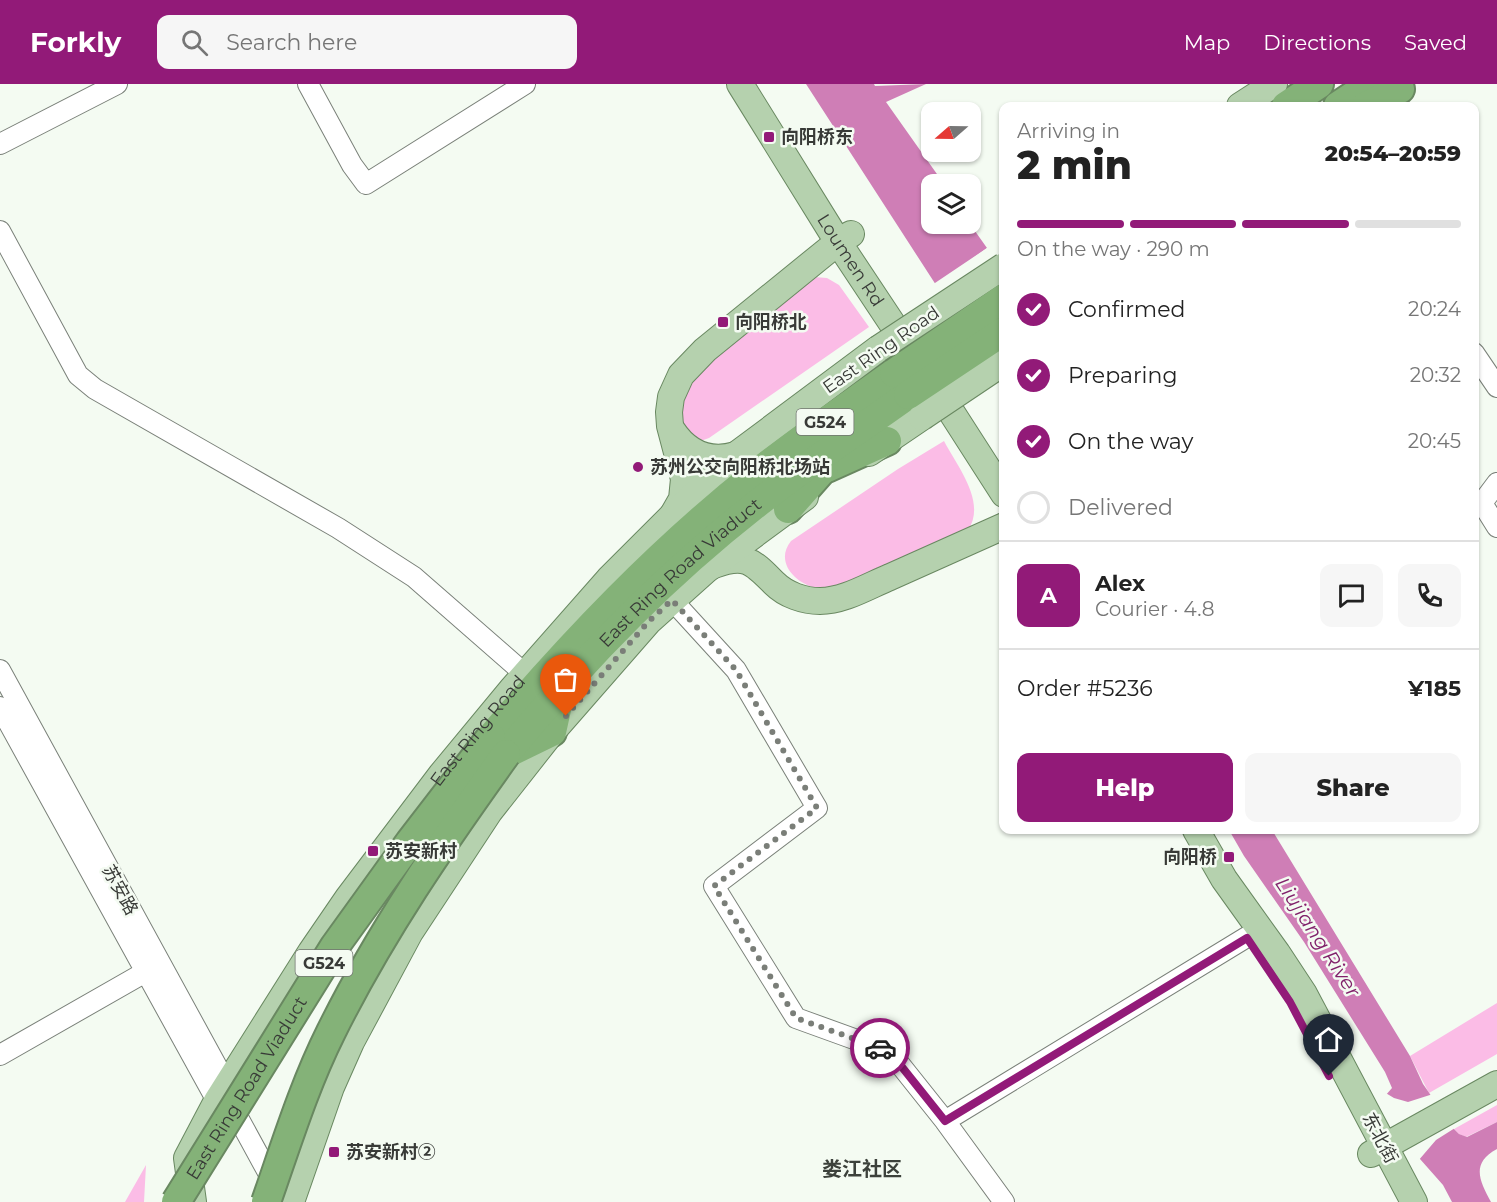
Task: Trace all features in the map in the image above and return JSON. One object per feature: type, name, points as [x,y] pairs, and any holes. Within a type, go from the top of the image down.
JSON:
[{"type":"highway","points":[[1292,102],[1318,84]]},
{"type":"highway","points":[[1344,102],[1371,84]]},
{"type":"highway","points":[[1374,102],[1404,86]]},
{"type":"highway","points":[[953,333],[999,290]]},
{"type":"highway","name":"East Ring Road Viaduct","points":[[266,1202],[303,1096],[331,1033],[356,985],[498,746],[547,672],[599,616],[700,521],[758,472],[908,395],[953,333],[999,301]]},
{"type":"highway","name":"East Ring Road Viaduct","points":[[176,1202],[335,946],[404,851],[498,746],[562,686],[639,606],[779,501],[856,432],[999,334]]},
{"type":"highway","points":[[823,470],[856,432]]},
{"type":"highway","points":[[779,501],[823,470],[887,441]]},
{"type":"highway","points":[[498,746],[552,732],[562,686]]},
{"type":"main road","name":"Loumen Rd","points":[[740,84],[845,238],[999,456]]},
{"type":"main road","name":"Loumen Rd","points":[[759,84],[845,238],[999,486]]},
{"type":"main road","points":[[1246,102],[1274,84]]},
{"type":"main road","points":[[1380,102],[1404,86]]},
{"type":"main road","points":[[672,516],[682,499],[684,487],[669,416],[671,397],[677,383],[688,366],[705,350],[845,238]]},
{"type":"main road","name":"East Ring Road","points":[[193,1202],[187,1158],[227,1099],[311,952],[348,898],[441,775],[525,674],[609,579],[736,455],[878,350],[999,269]]},
{"type":"main road","points":[[291,1202],[331,1087],[351,1042],[410,932],[489,812],[552,732],[649,621],[779,501],[887,441],[908,395],[999,364]]},
{"type":"main road","points":[[671,429],[685,446],[698,454],[721,459],[736,455]]},
{"type":"main road","points":[[768,576],[764,559],[765,545],[779,501]]},
{"type":"main road","points":[[706,570],[724,562],[741,560],[753,563],[780,588],[797,597],[819,601],[833,600],[999,528]]},
{"type":"main road","points":[[1180,834],[1205,879],[1253,934]]},
{"type":"main road","points":[[1198,834],[1253,934]]},
{"type":"main road","name":"东北街","points":[[1253,934],[1293,976],[1305,1014],[1378,1150],[1414,1202]]},
{"type":"main road","points":[[1378,1150],[1497,1084]]},
{"type":"main road","name":"东北街","points":[[1378,1150],[1396,1202]]},
{"type":"street","points":[[0,144],[117,84]]},
{"type":"street","points":[[308,84],[352,165],[366,184],[525,84]]},
{"type":"street","points":[[0,231],[78,375],[95,389],[338,528],[414,576],[525,674]]},
{"type":"street","points":[[1479,360],[1497,387]]},
{"type":"street","points":[[1497,483],[1482,503],[1497,526]]},
{"type":"street","points":[[672,600],[736,670],[817,808],[714,886],[796,1018],[890,1052],[945,1121],[1004,1202]]},
{"type":"street","name":"苏安路","points":[[0,670],[153,968]]},
{"type":"street","name":"苏安路","points":[[0,707],[153,968],[284,1202]]},
{"type":"street","points":[[945,1121],[1253,934]]},
{"type":"street","points":[[0,1055],[153,968]]},
{"type":"shaded area","points":[[814,277],[827,278],[839,285],[869,327],[709,438],[695,443],[686,438],[678,408],[691,371]]},
{"type":"shaded area","points":[[944,441],[968,484],[972,496],[973,519],[968,530],[841,587],[809,586],[795,577],[786,564],[785,557],[786,549],[791,541]]},
{"type":"shaded area","points":[[1497,1003],[1497,1054],[1429,1093],[1410,1056]]},
{"type":"shaded area","points":[[1497,1105],[1497,1122],[1466,1137],[1454,1129]]},
{"type":"shaded area","points":[[146,1165],[144,1202],[125,1202]]},
{"type":"water","points":[[806,84],[874,84],[875,86],[926,84],[886,102],[921,151],[921,162],[928,162],[937,174],[921,174],[921,234],[977,234],[987,248],[936,285]]},
{"type":"water","name":"Liujiang River","points":[[1231,834],[1274,834],[1410,1056],[1423,1084],[1454,1129],[1467,1137],[1497,1122],[1497,1149],[1483,1160],[1480,1172],[1483,1186],[1491,1202],[1452,1202],[1443,1185],[1420,1159],[1385,1096],[1392,1088],[1385,1072],[1304,942]]},
{"type":"pier","points":[[990,246],[999,260],[999,391],[932,285]]},
{"type":"pier","points":[[1384,1092],[1408,1102],[1433,1094],[1455,1128],[1436,1140],[1418,1161],[1383,1097]]},
{"type":"way so far","points":[[566,716],[649,621],[672,600],[736,670],[817,808],[714,886],[796,1018],[880,1048]]},
{"type":"place","name":"向阳桥东","points":[[769,137]]},
{"type":"place","name":"向阳桥北","points":[[723,322]]},
{"type":"place","name":"苏州公交向阳桥北场站","points":[[638,467]]},
{"type":"place","name":"苏安新村","points":[[373,851]]},
{"type":"place","name":"向阳桥","points":[[1229,857]]},
{"type":"place","name":"苏安新村②","points":[[334,1152]]},
{"type":"district","name":"娄江社区","points":[[862,1169]]},
{"type":"route","points":[[880,1048],[890,1052],[945,1121],[1247,938],[1290,1002],[1329,1076]]}]
